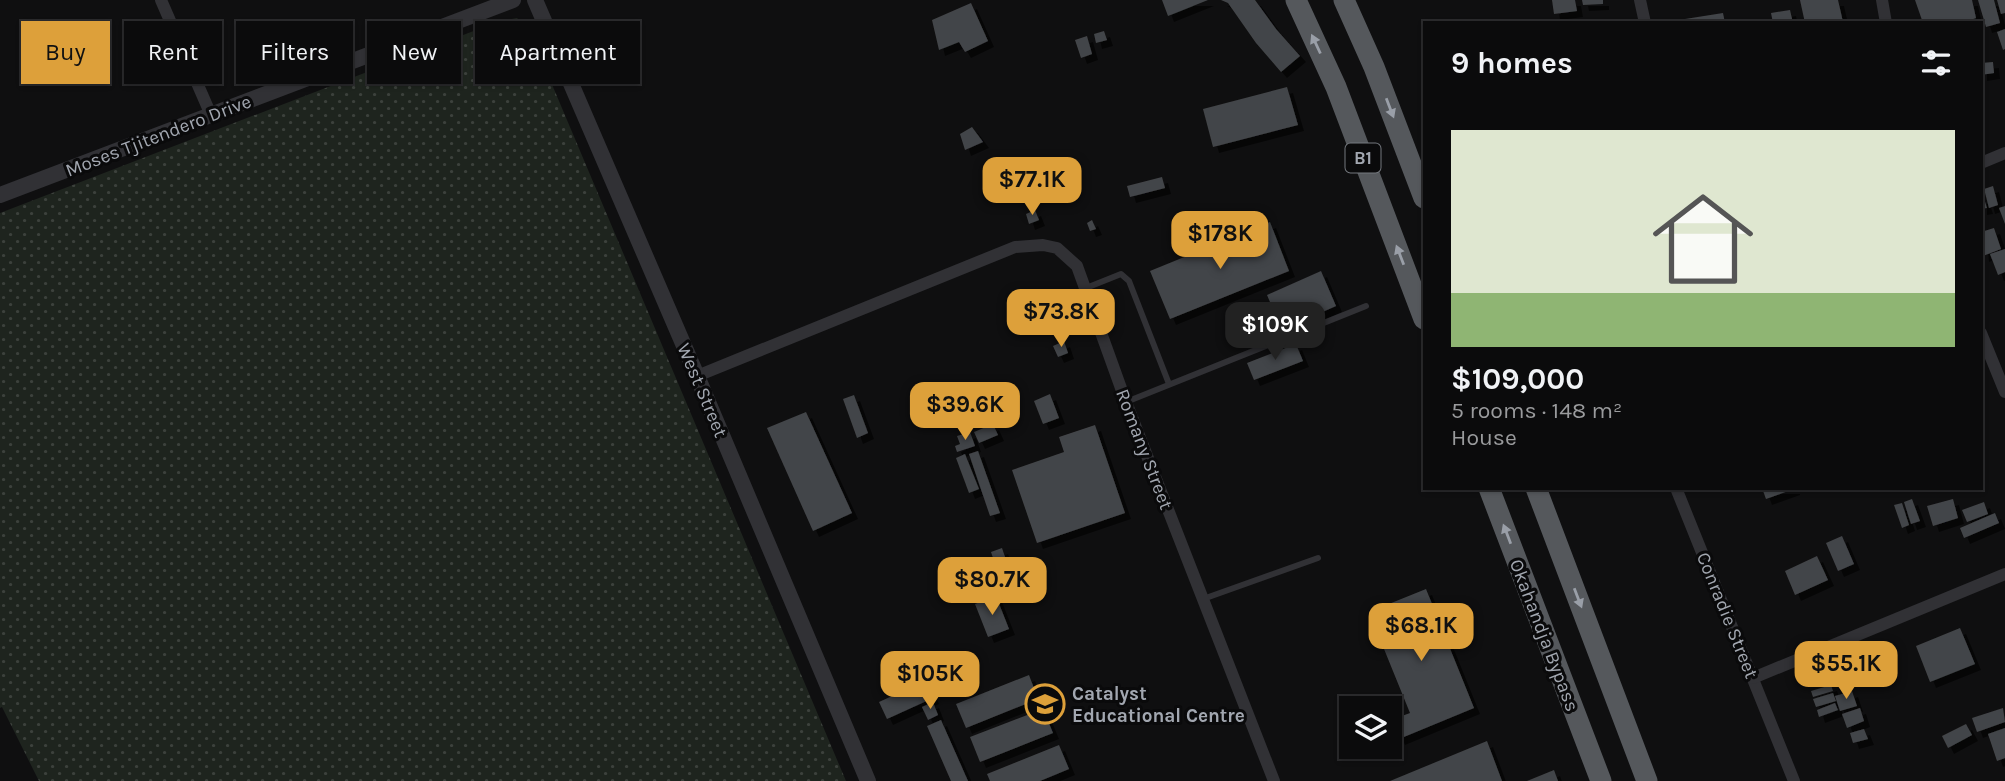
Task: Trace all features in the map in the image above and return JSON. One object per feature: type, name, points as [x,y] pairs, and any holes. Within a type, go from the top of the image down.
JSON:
[{"type":"highway","name":"B1","points":[[1296,0],[1336,87],[1423,316]]},
{"type":"highway","name":"B1","points":[[1344,0],[1374,67],[1423,195]]},
{"type":"highway","name":"Okahandja Bypass","points":[[1490,490],[1601,781]]},
{"type":"highway","points":[[1537,490],[1647,781]]},
{"type":"street","points":[[161,0],[211,115]]},
{"type":"street","name":"Moses Tjitendero Drive","points":[[0,195],[513,0]]},
{"type":"street","name":"West Street","points":[[535,0],[868,781]]},
{"type":"street","points":[[1640,0],[1645,21]]},
{"type":"street","points":[[1882,0],[1886,21]]},
{"type":"street","points":[[1983,162],[2005,153]]},
{"type":"street","name":"Romany Street","points":[[697,376],[1015,247],[1043,244],[1057,248],[1077,266],[1086,288],[1126,402],[1274,781]]},
{"type":"street","points":[[1983,339],[2005,392]]},
{"type":"street","name":"Conradie Street","points":[[1677,490],[1794,781]]},
{"type":"street","points":[[1753,678],[2005,574]]},
{"type":"lane","points":[[1086,288],[1121,274],[1129,281],[1169,384]]},
{"type":"lane","points":[[1126,402],[1366,306]]},
{"type":"lane","points":[[1203,599],[1318,558]]},
{"type":"shaded area","points":[[475,30],[475,84],[552,84],[846,781],[39,781],[2,707],[0,708],[0,213],[336,84],[353,84],[353,77],[367,72],[367,84],[461,84],[461,36]]},
{"type":"building","points":[[1162,0],[1208,0],[1168,16]]},
{"type":"building","points":[[1221,0],[1255,0],[1300,56],[1281,72],[1256,43],[1228,3]]},
{"type":"building","points":[[1552,0],[1575,0],[1577,11],[1554,14]]},
{"type":"building","points":[[1582,0],[1603,0],[1603,4],[1583,5]]},
{"type":"building","points":[[1800,0],[1838,0],[1843,21],[1805,21]]},
{"type":"building","points":[[1915,0],[1972,0],[1976,18],[1968,21],[1922,21]]},
{"type":"building","points":[[1978,0],[1994,0],[2000,23],[1986,27]]},
{"type":"building","points":[[1997,0],[2005,0],[2005,13],[2001,14]]},
{"type":"building","points":[[971,3],[988,41],[965,52],[959,42],[939,50],[932,20]]},
{"type":"building","points":[[1790,10],[1793,21],[1773,21],[1771,13]]},
{"type":"building","points":[[1723,13],[1725,21],[1685,21]]},
{"type":"building","points":[[2005,29],[2005,49],[2003,50],[1997,32]]},
{"type":"building","points":[[1104,31],[1107,40],[1096,43],[1094,34]]},
{"type":"building","points":[[1087,36],[1092,54],[1081,58],[1075,40]]},
{"type":"building","points":[[1993,62],[1994,73],[1983,75],[1983,63]]},
{"type":"building","points":[[1287,87],[1298,125],[1213,147],[1203,109]]},
{"type":"building","points":[[972,127],[983,142],[965,150],[960,134]]},
{"type":"building","points":[[1162,177],[1165,188],[1130,197],[1127,186]]},
{"type":"building","points":[[1993,186],[1998,205],[1989,208],[1984,189]]},
{"type":"building","points":[[2005,206],[2005,224],[1999,208]]},
{"type":"building","points":[[1035,210],[1039,220],[1029,224],[1026,214]]},
{"type":"building","points":[[1092,220],[1096,229],[1090,231],[1087,223]]},
{"type":"building","points":[[1270,222],[1289,271],[1170,319],[1150,271]]},
{"type":"building","points":[[1994,228],[2001,249],[1983,256],[1983,231]]},
{"type":"building","points":[[2005,249],[2005,272],[1998,275],[1990,254]]},
{"type":"building","points":[[1321,271],[1336,306],[1282,330],[1267,295]]},
{"type":"building","points":[[1045,306],[1050,318],[1042,320],[1038,309]]},
{"type":"building","points":[[1064,341],[1068,353],[1058,357],[1053,346]]},
{"type":"building","points":[[1296,344],[1303,361],[1254,380],[1247,363]]},
{"type":"building","points":[[1050,394],[1059,418],[1043,424],[1034,401]]},
{"type":"building","points":[[854,395],[868,433],[857,438],[843,399]]},
{"type":"building","points":[[806,412],[852,513],[813,531],[767,428]]},
{"type":"building","points":[[993,424],[998,435],[979,443],[974,432]]},
{"type":"building","points":[[1095,425],[1125,513],[1037,543],[1012,470],[1064,452],[1059,437]]},
{"type":"building","points":[[970,432],[975,446],[957,452],[955,446],[960,444],[957,436]]},
{"type":"building","points":[[978,451],[1000,513],[990,516],[969,454]]},
{"type":"building","points":[[965,454],[979,489],[969,493],[956,458]]},
{"type":"building","points":[[1763,490],[1791,490],[1766,499]]},
{"type":"building","points":[[1912,499],[1920,521],[1911,524],[1904,502]]},
{"type":"building","points":[[1953,499],[1958,518],[1933,526],[1927,506]]},
{"type":"building","points":[[1984,502],[1988,514],[1967,522],[1962,510]]},
{"type":"building","points":[[1902,503],[1909,525],[1902,528],[1894,505]]},
{"type":"building","points":[[1995,513],[1999,523],[1964,538],[1960,528]]},
{"type":"building","points":[[1842,536],[1854,564],[1838,571],[1826,543]]},
{"type":"building","points":[[1002,548],[1010,572],[999,576],[991,552]]},
{"type":"building","points":[[1817,556],[1828,580],[1795,595],[1785,571]]},
{"type":"building","points":[[1426,589],[1474,708],[1402,738],[1402,716],[1410,713],[1369,612]]},
{"type":"building","points":[[996,596],[1009,629],[988,637],[975,604]]},
{"type":"building","points":[[1960,628],[1975,664],[1930,682],[1916,646]]},
{"type":"building","points":[[1029,675],[1038,699],[966,728],[956,704]]},
{"type":"building","points":[[925,681],[933,698],[887,719],[879,702]]},
{"type":"building","points":[[1831,685],[1833,691],[1813,697],[1811,691]]},
{"type":"building","points":[[1852,691],[1857,706],[1840,711],[1835,696]]},
{"type":"building","points":[[1833,693],[1836,701],[1816,707],[1813,699]]},
{"type":"building","points":[[933,702],[938,715],[928,720],[922,707]]},
{"type":"building","points":[[1835,703],[1838,710],[1819,717],[1817,710]]},
{"type":"building","points":[[1860,708],[1864,721],[1847,728],[1842,714]]},
{"type":"building","points":[[2003,708],[2005,722],[1977,732],[1972,718]]},
{"type":"building","points":[[1043,709],[1053,733],[980,762],[970,737]]},
{"type":"building","points":[[941,720],[968,781],[951,781],[927,726]]},
{"type":"building","points":[[1966,724],[1972,735],[1948,748],[1942,736]]},
{"type":"building","points":[[2005,728],[2005,758],[1997,761],[1988,734]]},
{"type":"building","points":[[1864,729],[1868,739],[1853,743],[1850,733]]},
{"type":"building","points":[[1487,741],[1502,781],[1390,781]]},
{"type":"building","points":[[1059,745],[1069,769],[1040,781],[990,781],[987,774]]},
{"type":"building","points":[[1554,770],[1558,781],[1527,781]]},
{"type":"place","name":"Catalyst Educational Centre","points":[[1045,704]]}]
